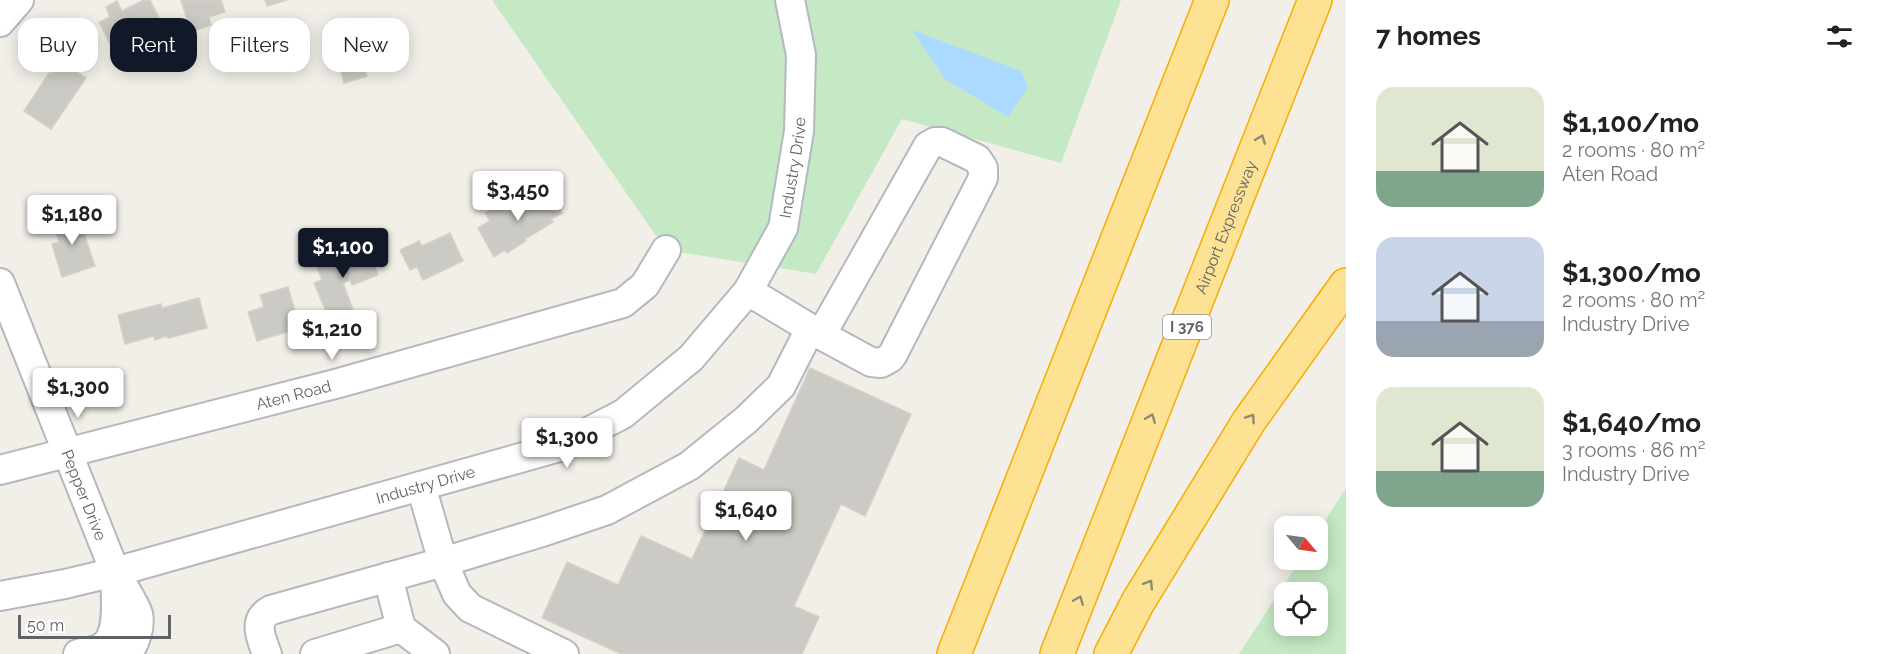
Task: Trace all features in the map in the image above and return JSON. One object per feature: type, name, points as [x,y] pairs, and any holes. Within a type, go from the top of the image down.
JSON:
[{"type":"highway","points":[[947,654],[1189,0]]},
{"type":"highway","points":[[954,654],[1212,0]]},
{"type":"highway","name":"Airport Expressway","points":[[1057,654],[1316,0]]},
{"type":"highway","points":[[1111,654],[1138,602],[1249,421],[1346,285]]},
{"type":"street","points":[[0,22],[19,0]]},
{"type":"street","name":"Industry Drive","points":[[0,596],[65,585],[115,572],[559,447],[623,414],[691,358],[748,291],[783,228],[799,130],[801,55],[790,0]]},
{"type":"street","points":[[267,654],[259,625],[266,612],[443,562],[607,510],[689,466],[746,420],[781,386],[816,332],[928,146],[935,142],[942,142],[977,159],[983,168],[983,177],[890,358],[881,363],[871,362],[816,332],[748,291]]},
{"type":"street","name":"Aten Road","points":[[0,470],[339,383],[623,303],[645,285],[666,250]]},
{"type":"street","name":"Pepper Drive","points":[[0,283],[115,572]]},
{"type":"street","points":[[421,486],[443,562],[457,594],[470,608],[564,654]]},
{"type":"street","points":[[78,654],[100,648],[108,643],[113,635],[115,572]]},
{"type":"street","points":[[115,572],[138,615],[138,632],[132,649],[127,654]]},
{"type":"street","points":[[388,577],[401,628],[435,654]]},
{"type":"street","points":[[315,654],[401,628]]},
{"type":"green space","points":[[492,0],[1121,0],[1061,163],[902,119],[816,274],[666,250]]},
{"type":"green space","points":[[1346,488],[1346,654],[1239,654],[1274,600],[1274,636],[1328,636],[1328,582],[1286,582],[1294,570],[1328,570],[1328,516]]},
{"type":"water","points":[[912,30],[1021,71],[1028,87],[1008,117],[945,79]]},
{"type":"building","points":[[144,0],[150,0],[159,18],[110,18],[110,44],[99,22],[110,17],[106,7],[117,1],[122,11]]},
{"type":"building","points":[[181,0],[221,0],[225,12],[209,17],[209,26],[197,30],[197,18],[187,18]]},
{"type":"building","points":[[265,0],[287,0],[267,6]]},
{"type":"building","points":[[53,72],[76,72],[86,78],[51,129],[24,111],[49,73]]},
{"type":"building","points":[[341,72],[366,72],[367,76],[344,83]]},
{"type":"building","points":[[548,188],[562,213],[551,219],[553,222],[525,239],[526,241],[507,253],[505,250],[494,257],[478,228],[490,221],[485,213],[504,203],[508,211]]},
{"type":"building","points":[[77,213],[95,266],[62,277],[52,244],[59,242],[52,221]]},
{"type":"building","points":[[450,233],[463,261],[423,280],[417,267],[410,270],[400,250],[419,241],[422,246]]},
{"type":"building","points":[[366,245],[378,275],[352,285],[350,280],[343,283],[353,310],[329,319],[314,283],[322,280],[316,264]]},
{"type":"building","points":[[288,287],[300,328],[257,341],[248,312],[264,307],[260,295]]},
{"type":"building","points":[[199,298],[207,328],[168,338],[167,336],[155,340],[154,336],[125,344],[118,315],[161,304],[162,308]]},
{"type":"building","points":[[810,368],[911,414],[865,516],[841,504],[794,606],[819,617],[802,654],[621,654],[542,618],[567,562],[618,585],[641,536],[692,559],[739,458],[764,470]]}]
